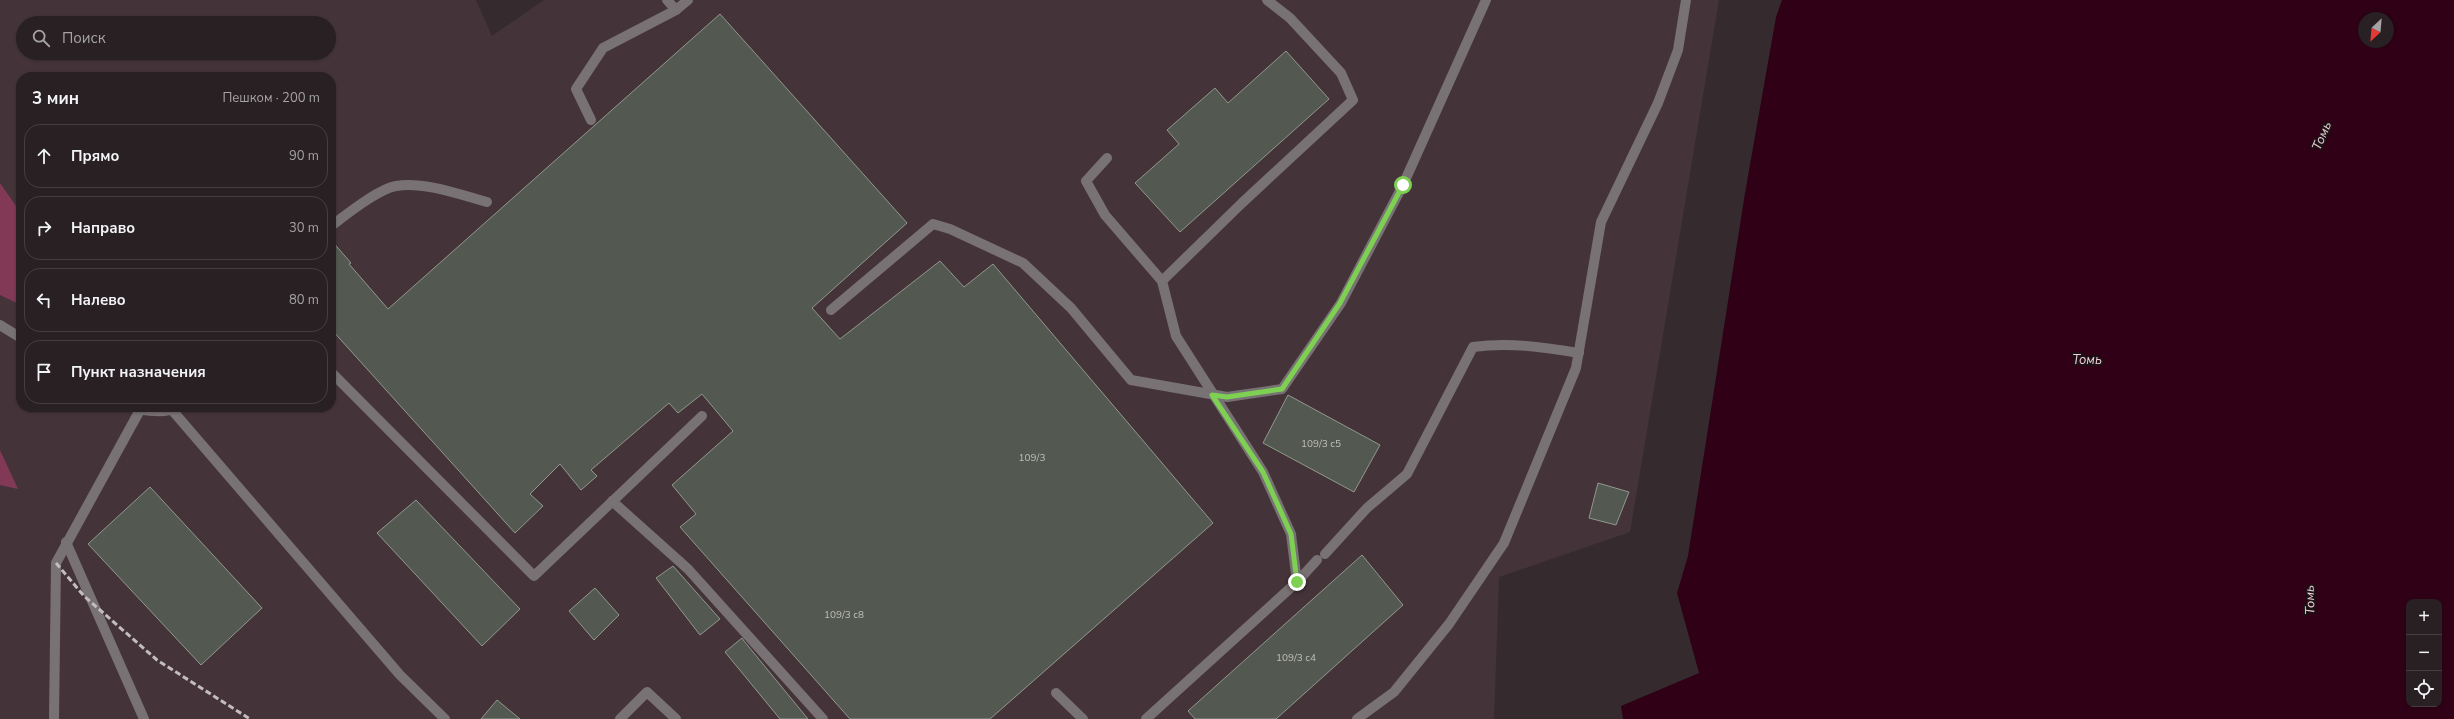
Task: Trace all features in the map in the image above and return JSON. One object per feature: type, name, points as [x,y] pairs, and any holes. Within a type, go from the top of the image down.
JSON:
[{"type":"lane","points":[[667,0],[676,10]]},
{"type":"lane","points":[[591,120],[576,89],[603,48],[676,10],[688,0]]},
{"type":"lane","points":[[1162,281],[1242,203],[1353,100],[1341,73],[1290,18],[1267,0]]},
{"type":"lane","points":[[831,310],[933,224],[950,229],[1024,263],[1072,308],[1131,380],[1227,397],[1282,389],[1340,303],[1403,185],[1486,0]]},
{"type":"lane","points":[[1357,719],[1394,692],[1449,624],[1504,543],[1576,368],[1601,222],[1658,103],[1678,50],[1686,0]]},
{"type":"lane","points":[[1107,158],[1086,181],[1106,215],[1162,281],[1176,336],[1212,395],[1263,472],[1291,534],[1297,582]]},
{"type":"lane","points":[[336,222],[367,200],[396,186],[431,187],[487,202]]},
{"type":"lane","points":[[0,325],[16,335]]},
{"type":"lane","points":[[1146,719],[1297,582],[1367,508],[1407,474],[1473,347],[1497,344],[1533,345],[1578,353]]},
{"type":"lane","points":[[336,377],[534,576],[702,416]]},
{"type":"lane","points":[[54,719],[56,563],[135,412]]},
{"type":"lane","points":[[178,412],[400,675],[445,719]]},
{"type":"lane","points":[[612,501],[688,569],[823,719]]},
{"type":"lane","points":[[66,542],[144,719]]},
{"type":"lane","points":[[620,719],[647,692],[676,719]]},
{"type":"lane","points":[[1056,693],[1083,719]]},
{"type":"shaded area","points":[[0,0],[476,0],[492,36],[544,0],[1719,0],[1630,532],[1499,577],[1494,719],[0,719]]},
{"type":"shaded area","points":[[0,183],[16,206],[16,303],[0,295]]},
{"type":"shaded area","points":[[0,450],[18,489],[0,485]]},
{"type":"water","name":"Томь","points":[[1782,0],[2454,0],[2454,719],[1623,719],[1621,706],[1699,673],[1677,593],[1688,556],[1745,193],[1776,17]]},
{"type":"building","points":[[720,14],[907,223],[812,308],[840,339],[940,261],[964,287],[993,264],[1213,523],[990,719],[850,719],[680,527],[696,514],[672,485],[733,431],[702,394],[678,413],[669,403],[591,470],[597,476],[581,490],[560,464],[530,494],[543,506],[515,533],[336,335],[336,246],[351,263],[349,264],[388,309]]},
{"type":"building","points":[[1286,51],[1329,99],[1180,232],[1135,183],[1179,144],[1167,130],[1215,88],[1228,103]]},
{"type":"building","points":[[1288,395],[1380,445],[1354,492],[1263,443]]},
{"type":"building","points":[[1598,483],[1629,492],[1616,525],[1589,518]]},
{"type":"building","points":[[150,487],[262,608],[201,665],[88,544]]},
{"type":"building","points":[[416,500],[520,609],[482,646],[377,533]]},
{"type":"building","points":[[1362,555],[1403,605],[1276,719],[1195,719],[1188,711]]},
{"type":"building","points":[[673,566],[720,619],[700,635],[656,578]]},
{"type":"building","points":[[595,588],[619,615],[594,640],[569,611]]},
{"type":"building","points":[[742,638],[808,719],[780,719],[725,652]]},
{"type":"building","points":[[497,700],[520,719],[481,719]]},
{"type":"railway","points":[[56,563],[84,596],[157,660],[250,719]]},
{"type":"route","points":[[1297,582],[1291,534],[1263,472],[1212,395],[1227,397],[1282,389],[1340,303],[1403,185]]}]
